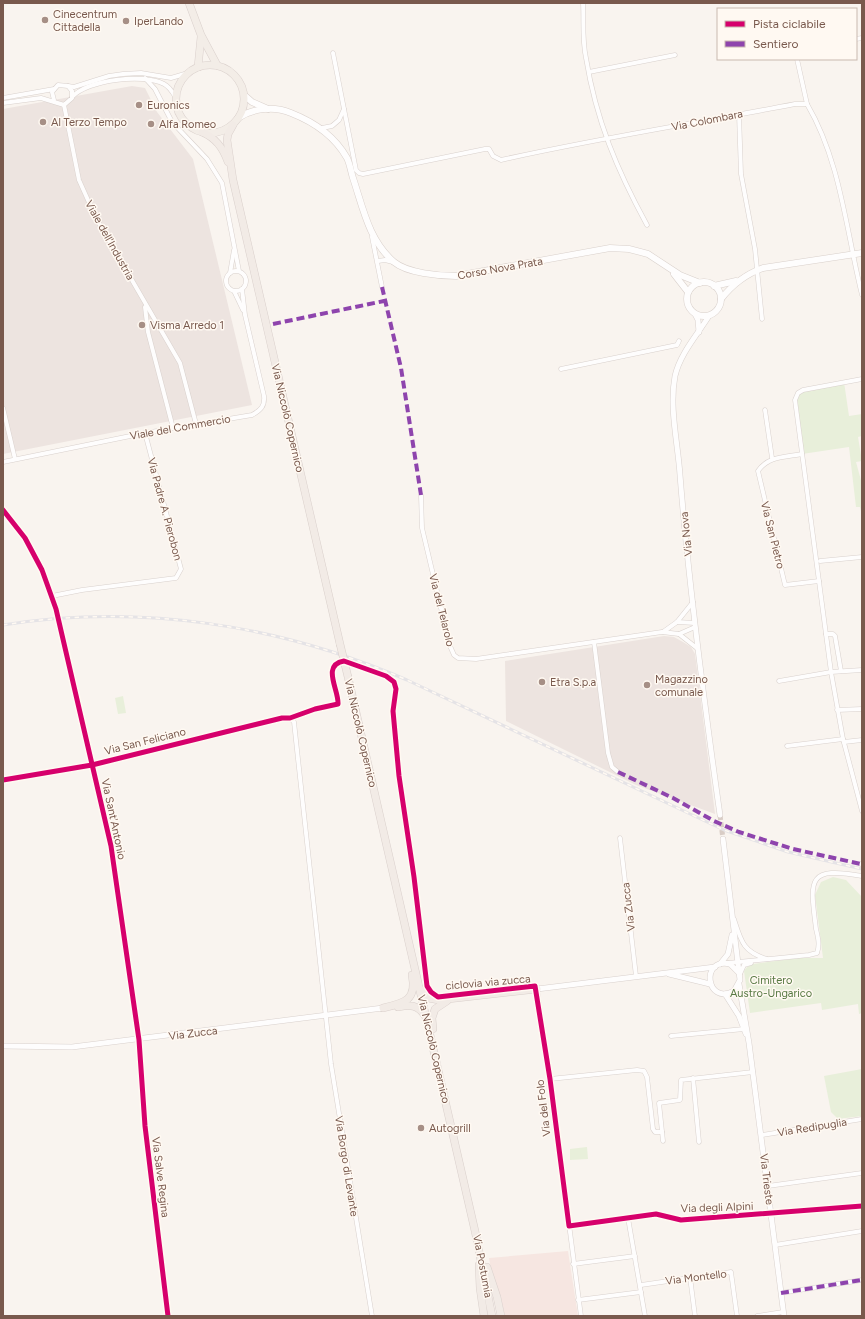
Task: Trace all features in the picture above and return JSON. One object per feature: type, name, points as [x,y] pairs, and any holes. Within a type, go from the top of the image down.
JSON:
[{"type":"highway","name":"Via Niccolò Copernico","points":[[233,125],[228,134],[227,140],[233,180],[472,1217]]},
{"type":"highway","name":"Via Niccolò Copernico","points":[[202,132],[212,137],[219,144],[226,158],[233,180]]},
{"type":"highway","points":[[383,1008],[403,1002],[413,992],[413,981],[408,956],[407,933]]},
{"type":"highway","points":[[419,987],[426,996],[431,999],[455,999],[537,989]]},
{"type":"highway","points":[[439,1071],[438,1048],[432,1023],[433,1014],[440,1005],[455,999]]},
{"type":"highway","points":[[383,1008],[415,1006],[421,1010],[427,1022]]},
{"type":"highway","name":"Via Postumia","points":[[472,1217],[492,1316]]},
{"type":"highway","points":[[476,1231],[480,1288],[484,1316]]},
{"type":"highway","points":[[476,1231],[498,1298],[501,1316]]},
{"type":"main road","points":[[189,3],[201,35],[217,65]]},
{"type":"main road","points":[[198,67],[202,44],[201,35]]},
{"type":"main road","points":[[217,65],[230,71],[240,82],[244,95],[244,107],[233,125],[218,132],[202,132],[186,123],[181,116],[176,98],[178,87],[188,73],[198,67],[217,65]]},
{"type":"main road","points":[[244,95],[252,102],[268,109]]},
{"type":"main road","points":[[238,118],[246,113],[268,109]]},
{"type":"main road","name":"Corso Nova Prata","points":[[268,109],[287,112],[304,118],[322,128],[347,158],[372,234],[382,248],[396,263],[424,273],[439,276],[456,276],[610,248],[628,249],[648,254],[670,269],[700,283]]},
{"type":"main road","name":"Via Nova","points":[[709,316],[719,307],[721,299],[730,288],[758,270],[862,253]]},
{"type":"main road","name":"Corso Nova Prata","points":[[670,269],[688,292]]},
{"type":"main road","name":"Via Nova","points":[[700,283],[705,282],[714,286],[741,280]]},
{"type":"main road","points":[[700,283],[695,285],[688,292],[688,307],[695,314],[709,316]]},
{"type":"main road","points":[[714,286],[721,299]]},
{"type":"street","points":[[583,3],[585,56],[596,108],[614,160],[647,225]]},
{"type":"street","points":[[322,128],[332,126],[339,120],[344,109],[333,53]]},
{"type":"street","points":[[589,72],[675,55]]},
{"type":"street","points":[[798,60],[807,104],[813,114],[836,172],[862,295]]},
{"type":"street","points":[[3,98],[54,89],[62,85],[74,87],[109,76],[123,74],[141,73],[171,78],[188,73]]},
{"type":"street","points":[[54,89],[52,95],[54,100],[58,104],[64,105],[69,103],[77,91],[91,86],[133,77],[145,78],[165,85],[176,98]]},
{"type":"street","name":"Viale del Commercio","points":[[3,462],[145,433],[252,415],[261,410],[265,402],[245,315],[242,289],[246,281],[244,275],[239,271],[222,183],[207,158],[172,122],[155,89],[145,78]]},
{"type":"street","points":[[68,86],[72,91],[72,97]]},
{"type":"street","points":[[3,103],[33,98],[54,100]]},
{"type":"street","name":"Via Colombara","points":[[344,109],[356,170],[359,173],[486,149],[489,149],[493,156],[501,160],[607,138],[654,131],[738,114],[795,104],[807,104]]},
{"type":"street","name":"Viale dell'Industria","points":[[64,105],[79,180],[96,218],[124,263],[145,304],[180,363],[196,424]]},
{"type":"street","points":[[738,114],[741,174],[752,225],[758,270],[762,319]]},
{"type":"street","points":[[372,234],[382,287]]},
{"type":"street","name":"Viale del Commercio","points":[[235,246],[230,273],[226,278],[226,285],[234,291],[245,315]]},
{"type":"street","points":[[378,261],[385,260],[396,263]]},
{"type":"street","points":[[230,273],[239,271]]},
{"type":"street","points":[[234,291],[242,289]]},
{"type":"street","name":"Viale dell'Industria","points":[[145,304],[148,332],[173,428]]},
{"type":"street","points":[[695,314],[698,320],[699,332]]},
{"type":"street","name":"Via Nova","points":[[709,316],[678,367],[673,389],[695,625],[720,815]]},
{"type":"street","points":[[561,369],[677,345],[679,341]]},
{"type":"street","points":[[862,379],[803,390],[798,393],[795,400],[830,672],[843,740],[862,811]]},
{"type":"street","points":[[3,408],[15,459]]},
{"type":"street","points":[[765,410],[772,458],[802,454]]},
{"type":"street","name":"Via Padre A. Pierobon","points":[[52,596],[82,590],[176,578],[178,575],[181,569],[145,433]]},
{"type":"street","name":"Via San Pietro","points":[[772,458],[762,464],[758,471],[785,585],[819,581]]},
{"type":"street","name":"Via del Telarolo","points":[[421,495],[422,528],[446,632],[454,655],[458,658],[476,659],[662,632]]},
{"type":"street","points":[[3,510],[25,538],[42,570],[56,609]]},
{"type":"street","points":[[820,561],[862,557]]},
{"type":"street","points":[[662,632],[677,622],[693,601]]},
{"type":"street","points":[[677,622],[695,625]]},
{"type":"street","points":[[678,634],[695,625]]},
{"type":"street","name":"Via Sant'Antonio","points":[[61,629],[111,846],[138,1040]]},
{"type":"street","points":[[662,632],[678,634],[699,649]]},
{"type":"street","points":[[826,634],[833,634],[835,636],[841,671]]},
{"type":"street","points":[[594,642],[608,753],[612,767],[618,772]]},
{"type":"street","points":[[779,681],[830,672],[862,670]]},
{"type":"street","points":[[837,710],[862,709]]},
{"type":"street","name":"Via San Feliciano","points":[[3,780],[92,765],[282,718],[290,718],[294,722],[310,878],[327,1016]]},
{"type":"street","points":[[787,746],[843,740],[862,740]]},
{"type":"street","points":[[856,789],[862,788]]},
{"type":"street","name":"Via Zucca","points":[[620,838],[636,976]]},
{"type":"street","points":[[723,839],[740,975]]},
{"type":"street","points":[[537,989],[817,953],[818,941],[811,893],[815,881],[824,874],[832,872],[862,876]]},
{"type":"street","points":[[732,914],[741,941],[748,951],[754,955],[769,959]]},
{"type":"street","points":[[710,984],[710,974],[728,954],[732,942],[732,914]]},
{"type":"street","points":[[663,973],[710,984],[716,991],[725,994],[734,991],[739,984],[740,975],[744,965],[769,959]]},
{"type":"street","points":[[726,964],[734,966],[740,975]]},
{"type":"street","name":"Via Trieste","points":[[739,984],[762,1135],[784,1314]]},
{"type":"street","name":"Via del Folo","points":[[537,989],[581,1316]]},
{"type":"street","name":"Via Trieste","points":[[725,994],[739,1016],[749,1043]]},
{"type":"street","name":"Via Zucca","points":[[3,1046],[72,1047],[138,1040],[383,1008]]},
{"type":"street","name":"Via Borgo di Levante","points":[[327,1016],[334,1078],[372,1316]]},
{"type":"street","points":[[671,1036],[744,1029]]},
{"type":"street","name":"Via Salve Regina","points":[[138,1040],[145,1126],[168,1316]]},
{"type":"street","points":[[550,1079],[637,1070],[644,1071],[647,1077],[653,1129],[655,1132],[662,1132]]},
{"type":"street","points":[[663,1141],[660,1102],[680,1100],[680,1081],[693,1078],[753,1072]]},
{"type":"street","points":[[693,1078],[699,1142]]},
{"type":"street","name":"Via Redipuglia","points":[[762,1135],[862,1119]]},
{"type":"street","points":[[768,1186],[862,1173]]},
{"type":"street","name":"Via degli Alpini","points":[[568,1226],[656,1214],[681,1220],[862,1206]]},
{"type":"street","points":[[628,1218],[641,1285],[645,1316]]},
{"type":"street","points":[[775,1245],[862,1231]]},
{"type":"street","points":[[573,1264],[635,1256]]},
{"type":"street","name":"Via Montello","points":[[641,1285],[731,1272],[737,1316]]},
{"type":"street","points":[[690,1277],[695,1316]]},
{"type":"street","points":[[781,1293],[862,1280]]},
{"type":"street","points":[[578,1300],[641,1292]]},
{"type":"street","points":[[757,1316],[784,1314]]},
{"type":"shaded area","points":[[132,86],[145,88],[157,112],[193,159],[252,405],[3,454],[3,109]]},
{"type":"shaded area","points":[[664,636],[674,637],[683,642],[691,647],[695,654],[715,814],[636,785],[506,721],[505,661]]},
{"type":"shaded area","points":[[568,1251],[578,1316],[505,1316],[491,1270],[489,1258]]},
{"type":"green space","points":[[844,382],[849,416],[862,414],[862,436],[858,437],[862,461],[856,462],[862,484],[862,515],[860,507],[856,507],[849,447],[802,454],[795,400],[803,390]]},
{"type":"green space","points":[[123,696],[126,713],[118,714],[115,698]]},
{"type":"green space","name":"Cimitero Austro-Ungarico","points":[[833,877],[846,880],[862,897],[862,1013],[859,1014],[858,1004],[822,1010],[821,1003],[750,1013],[744,971],[747,967],[753,964],[798,958],[823,958],[815,895],[821,882]]},
{"type":"green space","points":[[862,1069],[862,1116],[838,1119],[831,1112],[824,1076]]},
{"type":"green space","points":[[587,1147],[588,1159],[570,1160],[570,1149]]},
{"type":"tunnel","points":[[56,609],[61,629]]},
{"type":"tunnel","points":[[720,815],[723,839]]},
{"type":"railway","points":[[3,625],[55,619],[106,617],[158,618],[209,624],[260,633],[310,645],[359,661],[407,680],[724,830],[788,852],[862,869]]},
{"type":"marked path","points":[[382,287],[401,368],[421,495]]},
{"type":"marked path","points":[[273,324],[384,301]]},
{"type":"marked path","points":[[618,772],[673,798],[714,821],[739,832],[793,849],[861,864]]},
{"type":"marked path","points":[[781,1293],[862,1280]]},
{"type":"cycle path","points":[[3,510],[25,538],[42,570],[56,609],[111,846],[139,1040],[145,1126],[168,1316]]},
{"type":"cycle path","name":"ciclovia via zucca","points":[[3,780],[92,765],[282,718],[290,718],[315,709],[338,704],[332,673],[337,663],[344,661],[386,676],[394,682],[396,689],[393,711],[399,776],[414,877],[427,986],[431,992],[438,997],[535,986],[550,1079],[569,1226],[656,1214],[681,1220],[862,1206]]},
{"type":"place","name":"Cinecentrum Cittadella","points":[[45,20]]},
{"type":"place","name":"IperLando","points":[[126,21]]},
{"type":"place","name":"Euronics","points":[[139,105]]},
{"type":"place","name":"Al Terzo Tempo","points":[[43,122]]},
{"type":"place","name":"Alfa Romeo","points":[[151,124]]},
{"type":"place","name":"Visma Arredo 1","points":[[142,325]]},
{"type":"place","name":"Etra S.p.a","points":[[542,682]]},
{"type":"place","name":"Magazzino comunale","points":[[647,685]]},
{"type":"place","name":"Autogrill","points":[[421,1128]]}]
